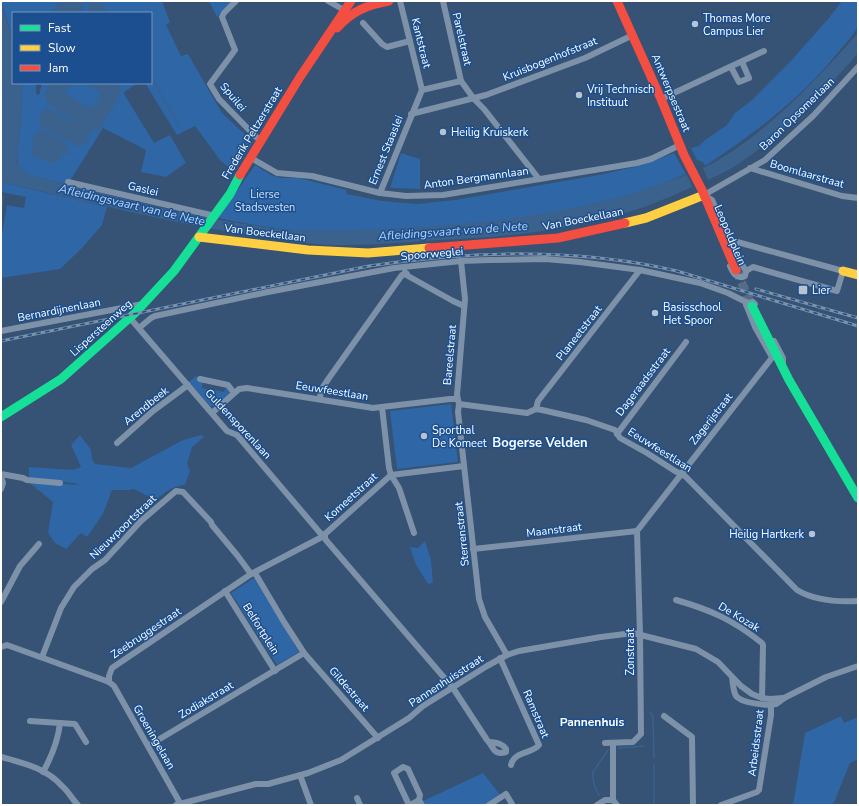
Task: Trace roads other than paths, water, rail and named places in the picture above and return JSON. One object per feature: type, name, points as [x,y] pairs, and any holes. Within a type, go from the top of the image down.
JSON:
[{"type":"street","name":"Spuilei","points":[[236,1],[222,17],[235,50],[210,84],[221,101],[256,137],[261,140]]},
{"type":"street","points":[[328,1],[351,11],[371,4],[389,1]]},
{"type":"street","points":[[351,1],[351,11]]},
{"type":"street","name":"Kantstraat","points":[[400,1],[422,90]]},
{"type":"street","name":"Parelstraat","points":[[443,1],[461,81]]},
{"type":"street","name":"Antwerpsestraat","points":[[617,1],[662,99],[680,145],[703,192],[736,270]]},
{"type":"street","name":"Frederik Peltzerstraat","points":[[325,40],[351,11]]},
{"type":"street","name":"Frederik Peltzerstraat","points":[[199,237],[230,194],[234,184],[252,158],[261,140],[307,65],[325,40],[351,11]]},
{"type":"street","points":[[363,23],[382,44],[387,47],[410,41]]},
{"type":"street","name":"Kruisbogenhofstraat","points":[[411,114],[486,96],[585,58],[633,35]]},
{"type":"street","points":[[662,99],[764,51]]},
{"type":"street","points":[[731,67],[739,82],[749,78],[742,62]]},
{"type":"street","name":"Baron Opsomerlaan","points":[[703,192],[765,160],[828,99],[858,67]]},
{"type":"street","points":[[422,90],[461,81],[539,179]]},
{"type":"street","name":"Ernest Staaslei","points":[[380,193],[422,90]]},
{"type":"street","name":"Anton Bergmannlaan","points":[[252,158],[277,173],[312,176],[380,193],[406,196],[434,196],[637,163],[651,159],[680,145]]},
{"type":"street","name":"Boomlaarstraat","points":[[750,168],[842,196],[858,198]]},
{"type":"street","name":"Gaslei","points":[[68,182],[214,217]]},
{"type":"street","name":"Van Boeckellaan","points":[[199,237],[308,250],[362,253],[558,238],[646,218],[703,192]]},
{"type":"street","name":"Leopoldplein","points":[[703,192],[712,200],[741,264],[746,271]]},
{"type":"street","name":"Leopoldplein","points":[[703,192],[704,204],[735,275],[742,277],[745,276],[746,271],[753,267],[837,291],[843,271]]},
{"type":"street","name":"Lispersteenweg","points":[[1,417],[61,379],[130,318],[174,271],[199,237]]},
{"type":"street","name":"Leopoldplein","points":[[730,240],[858,275]]},
{"type":"street","name":"Spoorweglei","points":[[139,328],[155,316],[268,292],[404,267],[461,261],[545,259],[640,270],[700,283],[728,293],[748,303]]},
{"type":"street","name":"Bareelstraat","points":[[458,402],[465,299],[461,261]]},
{"type":"street","points":[[404,267],[407,274],[453,302],[464,306]]},
{"type":"street","name":"Planeetstraat","points":[[536,409],[538,401],[640,270]]},
{"type":"street","points":[[320,399],[321,390],[339,363],[402,275],[407,274]]},
{"type":"street","points":[[748,303],[783,369],[858,498]]},
{"type":"street","name":"Zagerijstraat","points":[[637,531],[772,357],[755,327],[746,305],[748,303]]},
{"type":"street","name":"Bernardijnenlaan","points":[[1,331],[144,304]]},
{"type":"street","points":[[130,318],[139,328]]},
{"type":"street","name":"Guldensporenlaan","points":[[139,328],[227,431],[236,435],[454,688],[487,740],[490,742]]},
{"type":"street","name":"Dageraadsstraat","points":[[617,434],[686,342]]},
{"type":"street","points":[[200,379],[228,385],[234,394]]},
{"type":"street","name":"Arendbeek","points":[[117,443],[153,412],[188,385]]},
{"type":"street","name":"Eeuwfeestlaan","points":[[212,413],[239,389],[247,388],[373,408],[450,399],[458,402],[527,413],[536,409],[586,420],[615,430],[620,438],[647,453],[690,481],[797,590],[803,594],[834,602],[858,601]]},
{"type":"street","name":"Sterrenstraat","points":[[458,402],[479,599],[485,617],[507,654]]},
{"type":"street","name":"Komeetstraat","points":[[382,407],[391,475]]},
{"type":"street","name":"Komeetstraat","points":[[253,574],[323,536],[391,475],[464,466]]},
{"type":"street","points":[[1,489],[3,483],[1,475],[23,478],[27,480],[60,483]]},
{"type":"street","points":[[391,475],[399,488],[414,533]]},
{"type":"street","name":"Nieuwpoortstraat","points":[[42,657],[61,608],[74,587],[92,569],[106,560],[141,521],[176,491],[183,492],[199,508],[253,574]]},
{"type":"street","name":"Maanstraat","points":[[473,549],[637,531]]},
{"type":"street","name":"Zonstraat","points":[[605,743],[633,742],[641,734],[637,531]]},
{"type":"street","points":[[1,602],[20,566],[39,544]]},
{"type":"street","name":"Zeebruggestraat","points":[[109,682],[109,676],[112,668],[225,591],[253,574]]},
{"type":"street","name":"Belfortplein","points":[[225,591],[275,671],[304,653],[253,574]]},
{"type":"street","name":"De Kozak","points":[[676,600],[727,618],[762,643],[762,698]]},
{"type":"street","name":"Pannenhuisstraat","points":[[178,804],[256,784],[268,784],[316,771],[341,760],[378,738],[409,718],[423,706],[500,658],[519,650],[633,633],[696,649],[718,662],[747,691],[762,698],[770,699],[783,698],[826,677],[858,666]]},
{"type":"street","points":[[1,641],[4,646],[42,657],[109,682]]},
{"type":"street","name":"Gildestraat","points":[[304,653],[378,738]]},
{"type":"street","name":"Ramstraat","points":[[500,658],[539,745],[536,749],[524,752],[512,760],[511,765]]},
{"type":"street","name":"Zodiakstraat","points":[[148,746],[275,671]]},
{"type":"street","points":[[732,676],[735,694],[741,700],[771,704]]},
{"type":"street","name":"Groeningelaan","points":[[109,682],[114,686],[148,746],[178,804]]},
{"type":"street","name":"Pannenhuisstraat","points":[[771,704],[781,702],[783,698]]},
{"type":"street","name":"Arbeidsstraat","points":[[721,805],[757,792],[760,787],[771,716],[771,704]]},
{"type":"street","points":[[664,716],[692,737],[692,805]]},
{"type":"street","points":[[30,721],[75,724],[86,742]]},
{"type":"street","points":[[43,772],[52,755],[58,736],[60,723]]},
{"type":"street","points":[[597,805],[605,800],[615,802],[613,743]]},
{"type":"street","points":[[1,757],[27,764],[43,772],[61,785],[76,804]]},
{"type":"street","points":[[403,767],[408,769],[420,795],[420,802],[410,805],[394,773],[403,767]]},
{"type":"street","points":[[300,775],[311,805]]},
{"type":"street","points":[[502,788],[512,804]]},
{"type":"street","points":[[489,805],[506,794]]},
{"type":"street","points":[[357,798],[360,805]]},
{"type":"water","points":[[59,1],[85,1],[80,12],[54,12]]},
{"type":"water","points":[[92,1],[98,2],[105,7],[107,12],[88,12],[88,6]]},
{"type":"water","name":"Afleidingsvaart van de Nete","points":[[1,3],[12,35],[12,84],[21,84],[22,106],[17,160],[21,169],[38,178],[190,214],[218,220],[293,230],[364,230],[448,225],[543,214],[605,201],[672,180],[715,162],[735,149],[773,120],[809,86],[858,33],[858,53],[832,83],[804,111],[760,149],[731,169],[688,189],[629,212],[583,224],[511,235],[463,239],[372,244],[321,244],[242,234],[188,224],[5,183],[5,185],[1,184]]},
{"type":"water","points":[[49,84],[73,84],[67,88],[65,93],[80,103],[92,107],[96,104],[100,96],[98,91],[87,84],[117,84],[121,86],[122,89],[99,130],[91,131],[87,140],[80,147],[40,125],[40,115],[46,108],[53,110],[70,120],[75,120],[58,111],[47,102],[45,95]]},
{"type":"water","points":[[42,130],[60,138],[68,149],[69,153],[63,154],[58,162],[48,162],[32,155],[35,134]]},
{"type":"waterway","points":[[152,78],[179,125]]},
{"type":"waterway","points":[[1,213],[3,196]]},
{"type":"waterway","points":[[650,713],[652,714],[653,718],[654,758]]},
{"type":"waterway","points":[[619,748],[644,746]]},
{"type":"waterway","points":[[599,795],[594,784],[593,772],[608,750]]},
{"type":"waterway","points":[[654,764],[654,805]]},
{"type":"tunnel","points":[[736,270],[752,306]]},
{"type":"railway","points":[[1,341],[369,266],[446,257],[523,254],[601,258],[639,263],[677,271],[858,326]]},
{"type":"railway","points":[[756,289],[858,318]]},
{"type":"place","name":"Thomas More Campus Lier","points":[[695,24]]},
{"type":"place","name":"Vrij Technisch Instituut","points":[[579,95]]},
{"type":"place","name":"Heilig Kruiskerk","points":[[443,132]]},
{"type":"place","name":"Lier","points":[[803,290]]},
{"type":"place","name":"Basisschool Het Spoor","points":[[655,313]]},
{"type":"place","name":"Sporthal De Komeet","points":[[424,436]]},
{"type":"place","name":"Heilig Hartkerk","points":[[812,534]]},
{"type":"district","name":"Bogerse Velden","points":[[540,443]]},
{"type":"district","name":"Pannenhuis","points":[[592,722]]},
{"type":"park label","name":"Lierse Stadsvesten","points":[[265,200]]}]
